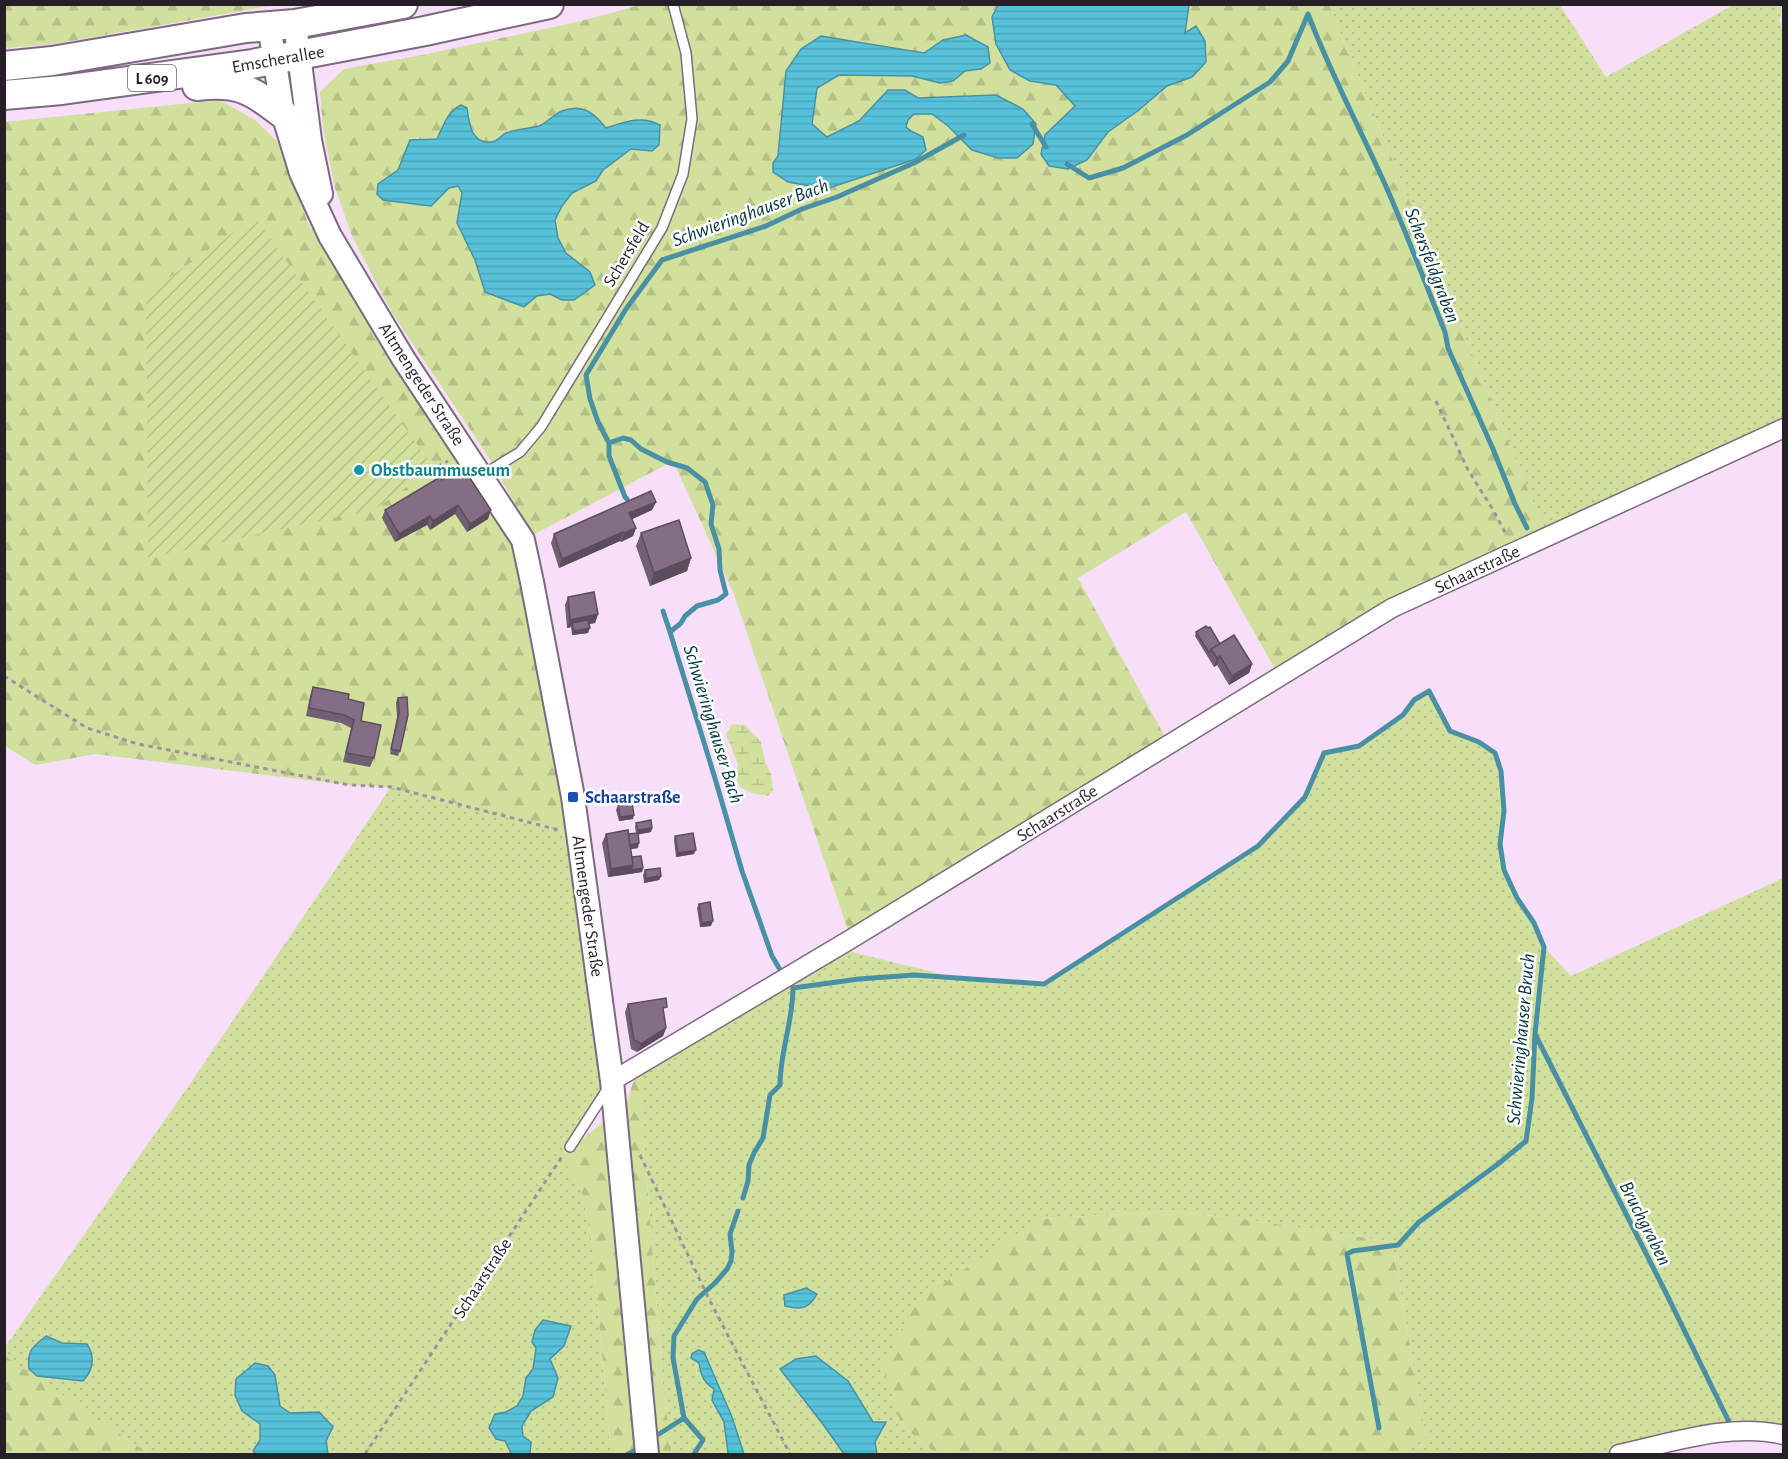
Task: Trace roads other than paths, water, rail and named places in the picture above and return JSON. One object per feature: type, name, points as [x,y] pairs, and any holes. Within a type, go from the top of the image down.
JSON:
[{"type":"main road","name":"Emscherallee","points":[[4,66],[52,61],[403,4]]},
{"type":"main road","name":"Emscherallee","points":[[4,95],[62,90],[286,58],[549,4]]},
{"type":"main road","points":[[4,107],[211,84],[246,89],[283,114]]},
{"type":"street","name":"Altmengeder Straße","points":[[282,25],[286,58],[310,140],[330,236]]},
{"type":"street","name":"Altmengeder Straße","points":[[286,58],[283,114],[301,173],[330,236],[404,358],[523,540],[573,797],[612,1081],[647,1455]]},
{"type":"street","name":"Schaarstraße","points":[[612,1081],[851,939],[1392,608],[1784,428]]},
{"type":"street","points":[[1618,1455],[1707,1435],[1744,1431],[1784,1435]]},
{"type":"lane","name":"Schersfeld","points":[[481,476],[520,452],[540,427],[662,228],[683,174],[692,119],[686,53],[673,4]]},
{"type":"lane","name":"Schaarstraße","points":[[570,1146],[612,1081]]},
{"type":"water","points":[[998,5],[1189,5],[1185,33],[1196,26],[1205,41],[1206,62],[1192,77],[1167,86],[1108,132],[1087,160],[1068,169],[1049,166],[1041,154],[1045,135],[1075,106],[1056,85],[1030,81],[1010,70],[996,44],[992,17]]},
{"type":"water","points":[[966,35],[988,47],[990,63],[981,69],[965,71],[953,81],[940,83],[912,76],[839,75],[817,88],[812,124],[827,137],[859,121],[888,90],[905,90],[918,98],[996,95],[1023,109],[1036,124],[1033,144],[1017,158],[998,158],[972,150],[932,114],[914,114],[908,120],[906,127],[923,137],[926,150],[916,159],[826,189],[788,182],[773,172],[773,163],[778,156],[786,71],[801,49],[821,36],[924,53],[943,40]]},
{"type":"water","points":[[461,105],[467,108],[470,126],[475,136],[484,142],[496,141],[504,134],[539,126],[559,112],[576,108],[592,114],[606,128],[640,120],[660,125],[659,145],[652,151],[631,149],[603,170],[596,181],[572,193],[555,220],[558,238],[566,253],[590,272],[595,285],[574,300],[562,300],[550,294],[537,296],[524,307],[485,292],[475,260],[457,223],[462,193],[458,186],[449,188],[431,206],[383,200],[377,194],[378,184],[398,170],[410,140],[437,139],[449,115]]},
{"type":"water","points":[[806,1288],[817,1294],[811,1303],[800,1308],[785,1306],[784,1295]]},
{"type":"water","points":[[543,1320],[571,1326],[564,1346],[550,1359],[558,1378],[553,1397],[531,1411],[522,1426],[523,1436],[531,1442],[530,1454],[510,1454],[505,1441],[496,1439],[489,1428],[495,1414],[506,1412],[517,1406],[523,1396],[526,1378],[533,1369],[536,1348],[532,1342],[535,1330]]},
{"type":"water","points":[[46,1336],[62,1343],[87,1344],[92,1363],[83,1381],[37,1376],[29,1369],[31,1350]]},
{"type":"water","points":[[698,1350],[704,1352],[732,1417],[744,1454],[728,1453],[724,1422],[712,1400],[714,1389],[703,1378],[699,1363],[691,1358],[692,1354]]},
{"type":"water","points":[[816,1356],[848,1381],[873,1422],[886,1422],[875,1442],[877,1454],[844,1454],[780,1369],[796,1359]]},
{"type":"water","points":[[255,1363],[268,1366],[275,1375],[280,1406],[290,1413],[319,1412],[333,1427],[326,1441],[328,1454],[256,1454],[253,1451],[260,1440],[260,1424],[242,1411],[235,1395],[236,1379]]},
{"type":"waterway","name":"Schersfeldgraben","points":[[1308,14],[1395,208],[1445,332],[1448,348],[1527,528]]},
{"type":"waterway","name":"Schwieringhauser Bach","points":[[1067,164],[1089,178],[1123,168],[1187,135],[1270,82],[1288,61],[1308,14]]},
{"type":"waterway","name":"Schwieringhauser Bach","points":[[1032,124],[1046,147]]},
{"type":"waterway","name":"Schwieringhauser Bach","points":[[779,968],[772,956],[742,871],[670,632],[697,606],[718,600],[726,594],[720,570],[719,549],[711,524],[713,505],[705,482],[687,468],[667,462],[641,449],[631,440],[623,438],[609,443],[590,399],[586,375],[626,309],[662,260],[766,226],[802,209],[837,197],[914,163],[964,135]]},
{"type":"waterway","points":[[609,443],[609,456],[627,499]]},
{"type":"waterway","points":[[663,611],[670,632]]},
{"type":"waterway","name":"Schwieringhauser Bruch","points":[[793,988],[859,979],[914,975],[1044,984],[1258,846],[1305,797],[1324,753],[1359,746],[1403,715],[1414,700],[1429,691],[1450,731],[1479,742],[1495,753],[1501,771],[1504,811],[1500,844],[1504,870],[1517,898],[1534,923],[1544,947],[1535,1034],[1532,1098],[1526,1141],[1419,1222],[1398,1245],[1353,1251],[1347,1254],[1379,1428]]},
{"type":"waterway","name":"Schwieringhauser Bach","points":[[743,1198],[748,1181],[749,1165],[763,1138],[770,1095],[780,1085],[793,988]]},
{"type":"waterway","name":"Bruchgraben","points":[[1536,1036],[1731,1426]]},
{"type":"waterway","name":"Schwieringhauser Bach","points":[[694,1454],[703,1440],[684,1418],[673,1358],[674,1336],[697,1299],[727,1269],[732,1252],[730,1234],[738,1211]]},
{"type":"waterway","points":[[659,1434],[684,1418]]},
{"type":"waterway","points":[[628,1454],[634,1451]]},
{"type":"place","name":"Obstbaummuseum","points":[[359,470]]},
{"type":"place","name":"Schaarstraße","points":[[573,797]]}]
